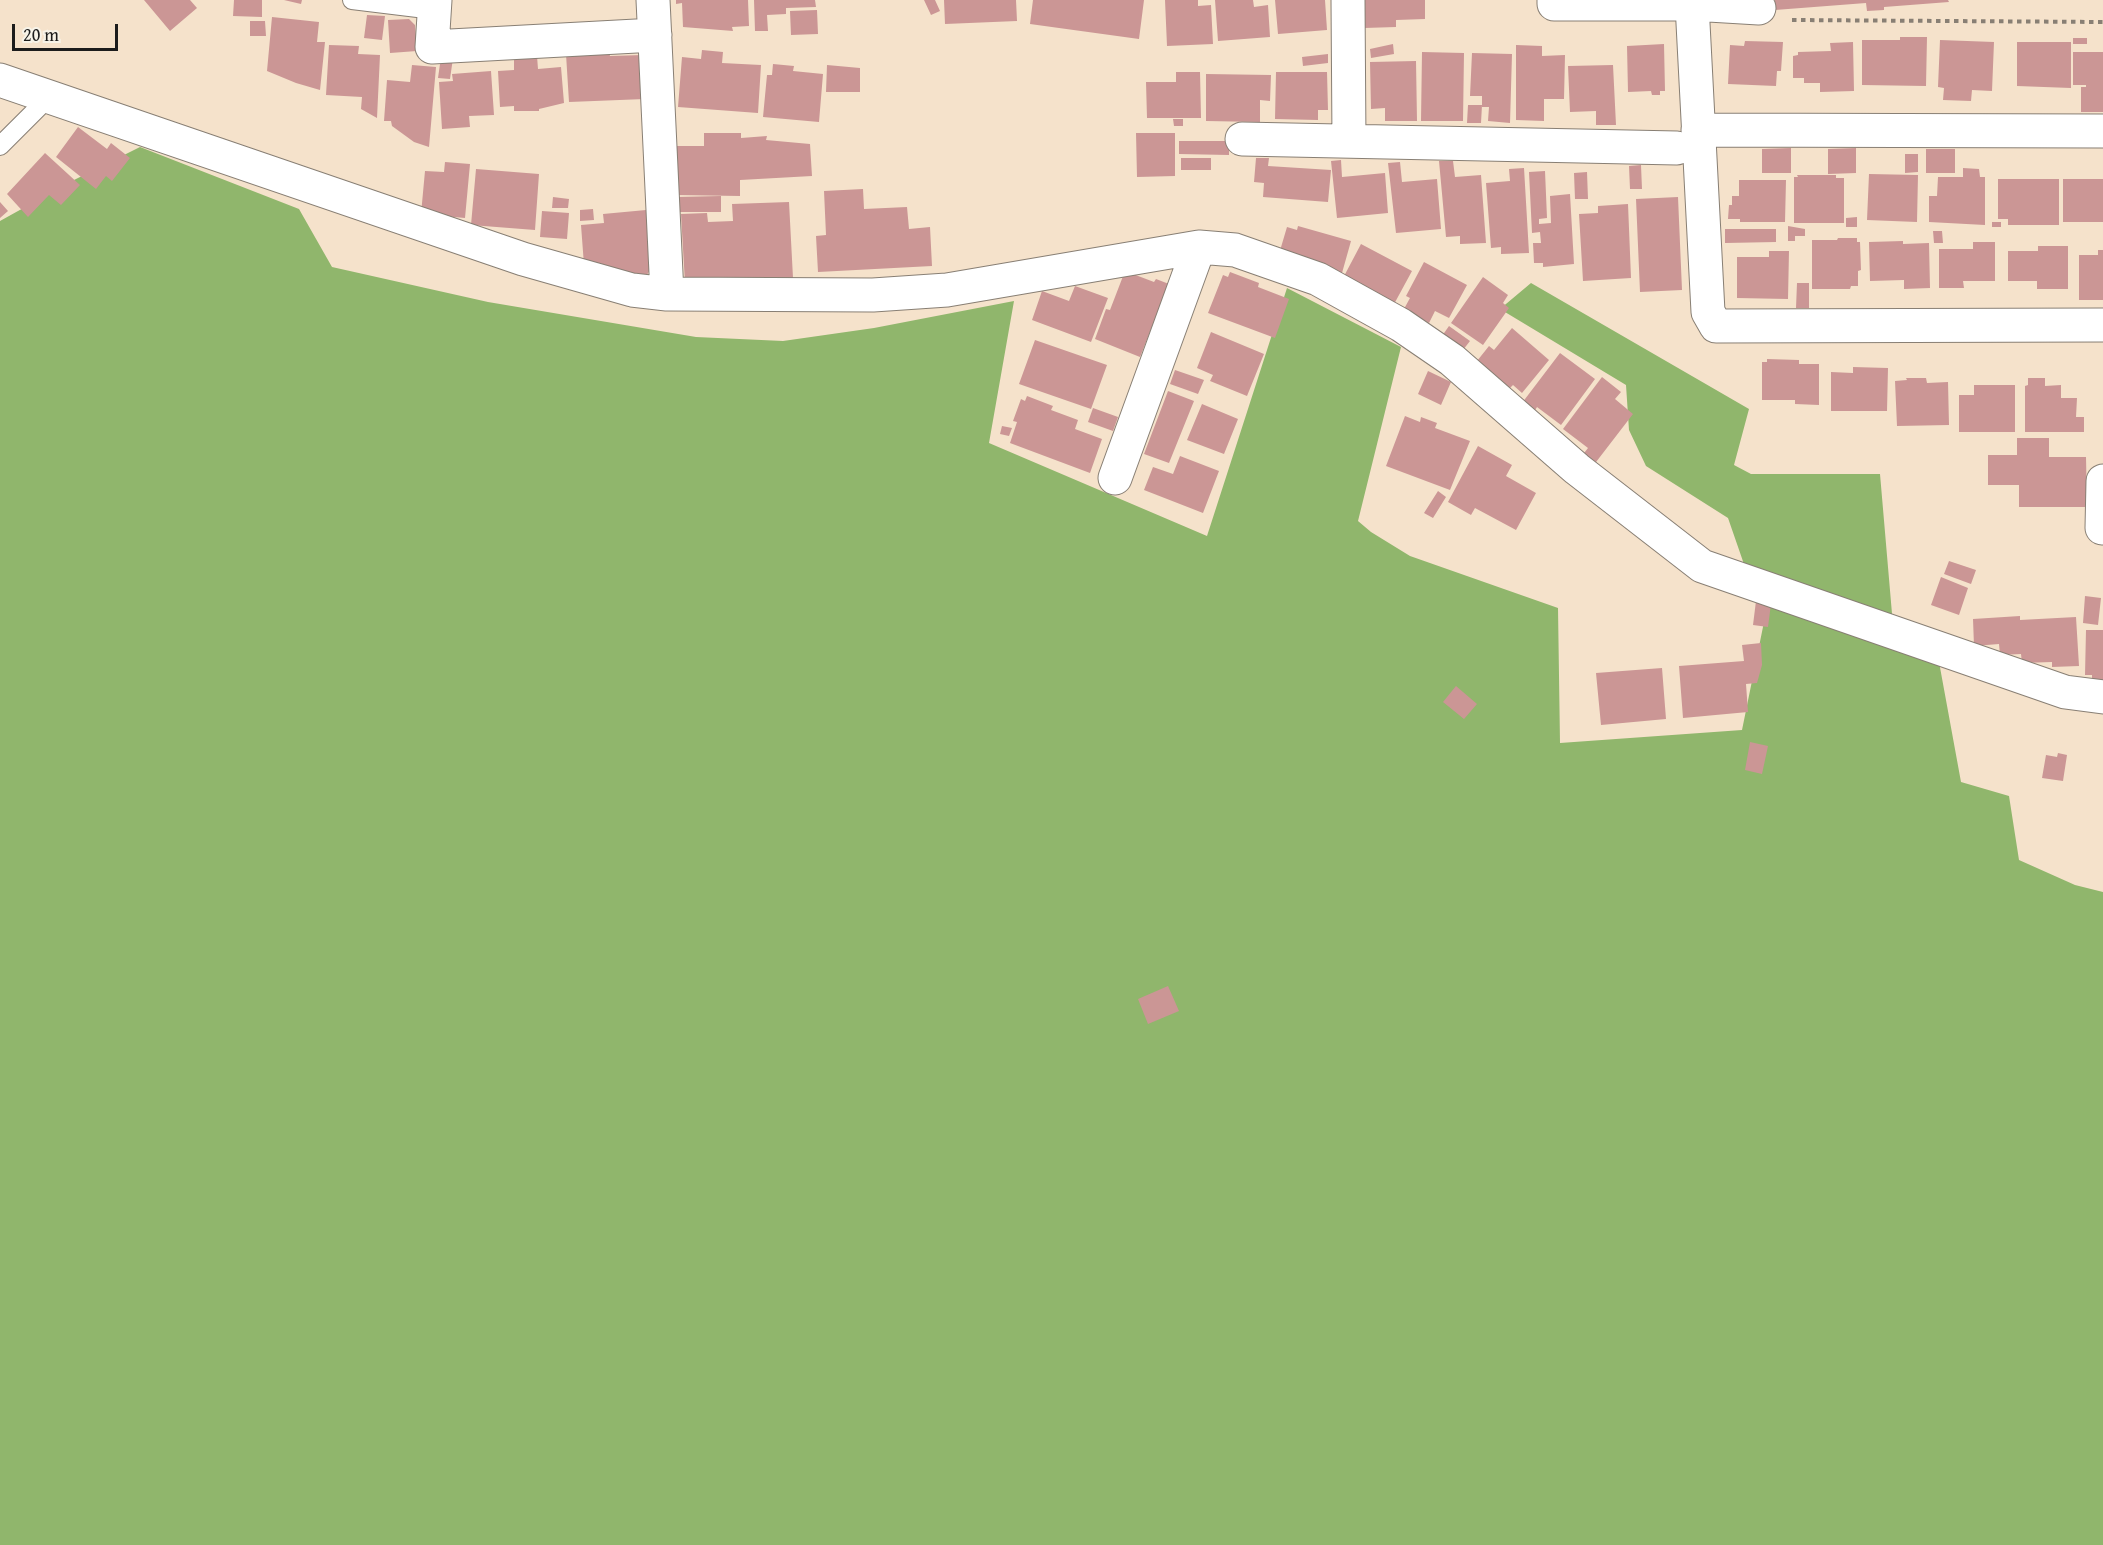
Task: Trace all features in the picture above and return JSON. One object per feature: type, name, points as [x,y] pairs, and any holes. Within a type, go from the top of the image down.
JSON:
[{"type":"street","points":[[653,0],[667,294]]},
{"type":"street","points":[[1348,0],[1349,141]]},
{"type":"street","points":[[1554,0],[1554,3],[1692,4],[1759,8]]},
{"type":"street","points":[[1692,4],[1688,139],[1708,312],[1716,326],[2103,325]]},
{"type":"street","points":[[435,5],[432,46],[655,35]]},
{"type":"street","points":[[0,80],[523,259],[632,290],[667,294],[873,295],[947,290],[1199,247],[1235,250],[1318,279],[1401,325],[1452,360],[1577,469],[1702,566],[2065,692],[2103,697]]},
{"type":"street","points":[[1242,140],[1688,139],[2103,131]]},
{"type":"street","points":[[1114,478],[1199,247]]},
{"type":"street","points":[[2102,528],[2103,481]]},
{"type":"lane","points":[[352,0],[435,5]]},
{"type":"lane","points":[[0,146],[49,97]]},
{"type":"path","points":[[1759,8],[1775,20],[2103,21]]},
{"type":"green space","points":[[140,147],[299,209],[332,267],[488,302],[696,337],[783,341],[874,328],[1014,301],[989,443],[1207,536],[1287,288],[1401,347],[1358,521],[1371,532],[1410,556],[1558,608],[1560,743],[1742,730],[1764,622],[1728,518],[1646,466],[1629,430],[1626,385],[1500,309],[1531,283],[1749,409],[1734,465],[1751,474],[1880,474],[1894,637],[1937,651],[1961,782],[2009,796],[2019,860],[2075,885],[2103,892],[2103,1545],[0,1545],[0,221]]},
{"type":"building","points":[[144,0],[190,0],[197,8],[170,31]]},
{"type":"building","points":[[234,0],[262,0],[262,17],[233,16]]},
{"type":"building","points":[[284,0],[302,0],[301,4]]},
{"type":"building","points":[[676,0],[748,0],[749,26],[732,27],[733,31],[683,27],[682,3],[676,4]]},
{"type":"building","points":[[754,0],[815,0],[816,7],[786,8],[786,14],[767,15],[768,31],[755,31]]},
{"type":"building","points":[[924,0],[935,0],[940,11],[931,15]]},
{"type":"building","points":[[944,0],[1016,0],[1017,21],[945,24]]},
{"type":"building","points":[[1033,0],[1144,0],[1139,39],[1030,24]]},
{"type":"building","points":[[1165,0],[1198,0],[1198,6],[1211,5],[1213,44],[1167,46]]},
{"type":"building","points":[[1215,0],[1253,0],[1254,7],[1268,5],[1270,37],[1218,41]]},
{"type":"building","points":[[1275,0],[1325,0],[1327,30],[1278,34]]},
{"type":"building","points":[[1364,0],[1425,0],[1425,19],[1396,20],[1396,27],[1364,28]]},
{"type":"building","points":[[1775,0],[1948,0],[1949,2],[1884,7],[1884,10],[1867,11],[1866,3],[1775,10]]},
{"type":"building","points":[[817,10],[818,34],[791,35],[790,11]]},
{"type":"building","points":[[367,15],[385,16],[382,40],[364,38]]},
{"type":"building","points":[[272,17],[319,22],[317,42],[325,42],[320,90],[267,71]]},
{"type":"building","points":[[409,19],[415,25],[417,51],[390,53],[388,20]]},
{"type":"building","points":[[250,21],[265,21],[266,36],[250,36]]},
{"type":"building","points":[[1900,37],[1927,37],[1926,86],[1862,85],[1862,40],[1900,40]]},
{"type":"building","points":[[2073,38],[2087,38],[2087,44],[2073,44]]},
{"type":"building","points":[[1940,40],[1994,42],[1992,91],[1972,90],[1971,101],[1943,100],[1944,88],[1938,87]]},
{"type":"building","points":[[1745,41],[1783,42],[1781,71],[1777,71],[1776,86],[1728,84],[1730,45],[1744,46]]},
{"type":"building","points":[[1853,42],[1854,91],[1820,92],[1820,83],[1804,83],[1804,78],[1793,78],[1793,56],[1798,55],[1798,52],[1831,51],[1830,43]]},
{"type":"building","points":[[2017,42],[2071,42],[2071,88],[2017,86]]},
{"type":"building","points":[[1393,44],[1394,54],[1371,58],[1370,49]]},
{"type":"building","points":[[1664,44],[1665,91],[1660,91],[1660,95],[1652,95],[1651,91],[1628,92],[1627,46]]},
{"type":"building","points":[[329,45],[359,46],[358,54],[380,55],[377,118],[361,109],[362,97],[326,95]]},
{"type":"building","points":[[1516,45],[1542,46],[1542,56],[1565,55],[1564,99],[1544,99],[1544,121],[1516,120]]},
{"type":"building","points":[[702,50],[723,52],[722,63],[761,65],[758,113],[678,107],[682,57],[701,59]]},
{"type":"building","points":[[609,52],[610,56],[643,55],[645,99],[569,102],[566,54]]},
{"type":"building","points":[[1422,52],[1464,53],[1463,121],[1421,121]]},
{"type":"building","points":[[2073,52],[2103,52],[2103,112],[2081,112],[2081,87],[2086,87],[2086,85],[2073,85]]},
{"type":"building","points":[[1472,53],[1512,54],[1510,123],[1488,121],[1489,107],[1482,107],[1482,96],[1470,96]]},
{"type":"building","points":[[1328,54],[1328,63],[1303,66],[1302,57]]},
{"type":"building","points":[[537,56],[538,69],[561,67],[564,103],[539,109],[539,111],[514,111],[514,106],[500,107],[498,71],[514,70],[514,57]]},
{"type":"building","points":[[441,57],[453,58],[450,79],[438,78]]},
{"type":"building","points":[[1416,61],[1417,121],[1385,121],[1385,108],[1371,109],[1370,62]]},
{"type":"building","points":[[773,64],[794,66],[793,71],[823,74],[819,122],[763,117],[767,75],[772,75]]},
{"type":"building","points":[[412,65],[436,67],[429,147],[414,142],[392,126],[391,121],[384,121],[387,80],[410,82]]},
{"type":"building","points":[[827,65],[860,68],[860,92],[826,92]]},
{"type":"building","points":[[1613,65],[1616,125],[1596,125],[1596,111],[1570,112],[1568,66]]},
{"type":"building","points":[[491,71],[494,115],[469,116],[470,127],[442,129],[439,82],[453,81],[452,74]]},
{"type":"building","points":[[1176,72],[1200,72],[1201,118],[1147,118],[1146,82],[1176,82]]},
{"type":"building","points":[[1276,72],[1327,72],[1328,110],[1318,110],[1318,120],[1275,119]]},
{"type":"building","points":[[1206,74],[1271,75],[1270,101],[1260,100],[1260,122],[1206,121]]},
{"type":"building","points":[[1468,105],[1482,105],[1481,123],[1467,123]]},
{"type":"building","points":[[1173,119],[1183,119],[1183,126],[1174,126]]},
{"type":"building","points":[[78,127],[107,149],[111,143],[130,158],[112,181],[106,176],[96,189],[56,157]]},
{"type":"building","points":[[704,133],[741,133],[741,138],[767,136],[766,140],[810,144],[812,176],[740,180],[740,196],[676,195],[677,146],[704,146]]},
{"type":"building","points":[[1136,133],[1175,133],[1175,176],[1137,177]]},
{"type":"building","points":[[1179,141],[1229,141],[1229,155],[1179,154]]},
{"type":"building","points":[[1791,148],[1791,173],[1762,173],[1762,149]]},
{"type":"building","points":[[1856,148],[1856,173],[1828,174],[1828,149]]},
{"type":"building","points":[[1926,149],[1955,149],[1955,173],[1926,173]]},
{"type":"building","points":[[45,153],[80,185],[61,205],[49,195],[28,217],[7,194]]},
{"type":"building","points":[[1905,154],[1918,154],[1918,172],[1905,173]]},
{"type":"building","points":[[1181,158],[1211,158],[1211,170],[1181,170]]},
{"type":"building","points":[[1256,158],[1269,158],[1268,166],[1331,170],[1328,202],[1263,197],[1264,183],[1254,182]]},
{"type":"building","points":[[1341,160],[1342,177],[1385,173],[1388,213],[1337,218],[1331,161]]},
{"type":"building","points":[[1439,161],[1453,161],[1455,177],[1481,175],[1486,243],[1460,244],[1460,236],[1446,237]]},
{"type":"building","points":[[445,162],[470,164],[465,218],[421,214],[425,171],[444,172]]},
{"type":"building","points":[[1400,162],[1402,182],[1437,179],[1441,229],[1396,233],[1388,163]]},
{"type":"building","points":[[1641,165],[1642,189],[1630,189],[1629,166]]},
{"type":"building","points":[[1524,168],[1529,253],[1501,254],[1501,247],[1491,248],[1486,183],[1510,181],[1509,169]]},
{"type":"building","points":[[1963,168],[1979,169],[1980,177],[1985,177],[1985,225],[1929,222],[1929,196],[1937,196],[1938,177],[1963,177]]},
{"type":"building","points":[[476,169],[539,174],[535,230],[471,225]]},
{"type":"building","points":[[1545,171],[1547,218],[1539,219],[1539,224],[1551,223],[1550,196],[1570,194],[1574,264],[1543,267],[1543,263],[1534,263],[1533,243],[1541,243],[1540,232],[1532,233],[1529,172]]},
{"type":"building","points":[[1587,172],[1588,199],[1575,199],[1574,173]]},
{"type":"building","points":[[1869,174],[1918,175],[1917,222],[1867,220]]},
{"type":"building","points":[[1797,175],[1836,175],[1836,178],[1844,178],[1844,223],[1794,223],[1794,177],[1798,177]]},
{"type":"building","points":[[1998,179],[2059,179],[2059,225],[2008,225],[2008,219],[1998,219]]},
{"type":"building","points":[[2063,179],[2103,179],[2103,222],[2063,222]]},
{"type":"building","points":[[1739,180],[1786,180],[1785,222],[1740,222],[1740,219],[1728,219],[1732,196],[1739,196]]},
{"type":"building","points":[[863,189],[864,209],[907,207],[909,229],[930,227],[932,266],[818,272],[816,236],[826,235],[824,191]]},
{"type":"building","points":[[721,196],[721,212],[676,212],[676,197]]},
{"type":"building","points":[[553,197],[569,199],[568,208],[552,208]]},
{"type":"building","points":[[1678,197],[1682,290],[1640,292],[1636,199]]},
{"type":"building","points":[[0,202],[8,211],[0,218]]},
{"type":"building","points":[[789,202],[793,278],[685,283],[681,214],[707,213],[708,222],[733,221],[732,204]]},
{"type":"building","points":[[1628,204],[1631,278],[1583,281],[1579,214],[1598,213],[1598,206]]},
{"type":"building","points":[[593,209],[594,220],[580,221],[580,210]]},
{"type":"building","points":[[646,210],[651,268],[644,280],[603,270],[603,264],[584,265],[581,225],[604,223],[603,214]]},
{"type":"building","points":[[542,211],[569,213],[567,239],[540,237]]},
{"type":"building","points":[[1857,217],[1857,227],[1846,227],[1846,218]]},
{"type":"building","points":[[1992,222],[2001,222],[2001,227],[1992,227]]},
{"type":"building","points":[[1298,226],[1351,241],[1342,273],[1279,254],[1287,227],[1297,230]]},
{"type":"building","points":[[1788,226],[1805,229],[1805,236],[1795,236],[1795,241],[1788,241]]},
{"type":"building","points":[[1725,229],[1776,229],[1776,242],[1725,243]]},
{"type":"building","points":[[1933,231],[1942,231],[1943,243],[1934,243]]},
{"type":"building","points":[[1838,238],[1857,238],[1857,242],[1860,242],[1861,270],[1858,271],[1858,286],[1851,286],[1850,289],[1812,289],[1812,240],[1837,240]]},
{"type":"building","points":[[1903,241],[1903,244],[1929,243],[1930,288],[1904,289],[1904,280],[1870,281],[1869,242]]},
{"type":"building","points":[[1973,242],[1995,242],[1995,281],[1963,281],[1964,288],[1939,288],[1939,249],[1973,249]]},
{"type":"building","points":[[1361,244],[1412,271],[1393,306],[1342,280]]},
{"type":"building","points":[[2038,246],[2068,246],[2068,289],[2037,289],[2037,281],[2008,281],[2008,251],[2038,251]]},
{"type":"building","points":[[2098,250],[2103,250],[2103,300],[2079,300],[2079,255],[2098,255]]},
{"type":"building","points":[[1769,251],[1789,251],[1788,299],[1737,298],[1737,257],[1769,257]]},
{"type":"building","points":[[1424,262],[1467,285],[1449,318],[1435,311],[1429,323],[1404,309],[1410,298],[1406,296]]},
{"type":"building","points":[[1125,271],[1154,282],[1156,279],[1169,284],[1140,357],[1095,339],[1106,309],[1110,310]]},
{"type":"building","points":[[1230,272],[1259,283],[1258,287],[1289,299],[1275,338],[1208,313],[1223,275],[1228,277]]},
{"type":"building","points":[[1483,277],[1508,295],[1503,303],[1509,308],[1483,345],[1451,323]]},
{"type":"building","points":[[1797,283],[1809,283],[1809,308],[1796,308]]},
{"type":"building","points":[[1075,286],[1108,298],[1091,342],[1032,320],[1042,291],[1069,301]]},
{"type":"building","points":[[1449,326],[1470,341],[1463,350],[1442,336]]},
{"type":"building","points":[[1512,328],[1549,360],[1522,393],[1513,385],[1510,388],[1477,361],[1489,346],[1494,350]]},
{"type":"building","points":[[1211,332],[1264,354],[1247,396],[1210,381],[1213,375],[1197,368]]},
{"type":"building","points":[[1035,340],[1107,365],[1091,409],[1019,384]]},
{"type":"building","points":[[1560,353],[1595,379],[1561,425],[1537,407],[1534,412],[1522,403]]},
{"type":"building","points":[[1767,359],[1799,360],[1799,364],[1819,364],[1819,405],[1795,404],[1795,400],[1762,400],[1762,362],[1767,362]]},
{"type":"building","points":[[1853,367],[1888,368],[1887,411],[1831,411],[1831,372],[1853,373]]},
{"type":"building","points":[[1175,370],[1204,380],[1198,394],[1170,384]]},
{"type":"building","points":[[1428,371],[1451,382],[1441,405],[1418,394]]},
{"type":"building","points":[[1602,377],[1621,392],[1615,399],[1633,414],[1593,466],[1581,457],[1588,448],[1563,429]]},
{"type":"building","points":[[1906,378],[1926,378],[1927,383],[1948,382],[1949,425],[1897,426],[1895,381],[1907,380]]},
{"type":"building","points":[[2028,378],[2045,378],[2045,386],[2061,385],[2061,398],[2077,398],[2076,417],[2084,417],[2084,432],[2025,432],[2025,386],[2028,385]]},
{"type":"building","points":[[1974,385],[2015,385],[2015,432],[1959,432],[1959,395],[1974,395]]},
{"type":"building","points":[[1168,391],[1194,401],[1169,463],[1144,454]]},
{"type":"building","points":[[1027,396],[1053,406],[1051,410],[1078,420],[1075,429],[1102,439],[1090,473],[1010,443],[1017,422],[1013,421],[1021,399],[1025,401]]},
{"type":"building","points":[[1202,404],[1238,419],[1224,454],[1187,440]]},
{"type":"building","points":[[1093,408],[1118,417],[1113,431],[1088,422]]},
{"type":"building","points":[[1405,416],[1420,422],[1421,417],[1437,423],[1435,428],[1470,441],[1450,490],[1386,466]]},
{"type":"building","points":[[1002,426],[1012,428],[1009,436],[1000,434]]},
{"type":"building","points":[[2017,438],[2049,438],[2049,457],[2086,457],[2087,507],[2019,507],[2019,485],[1988,485],[1988,455],[2017,455]]},
{"type":"building","points":[[1478,446],[1512,465],[1506,476],[1536,493],[1516,530],[1475,508],[1471,515],[1448,502]]},
{"type":"building","points":[[1180,456],[1219,471],[1203,513],[1144,490],[1153,467],[1173,474]]},
{"type":"building","points":[[1438,491],[1446,497],[1433,518],[1424,513]]},
{"type":"building","points":[[1949,561],[1976,570],[1971,584],[1944,574]]},
{"type":"building","points":[[1941,577],[1968,588],[1959,615],[1931,605]]},
{"type":"building","points":[[2085,596],[2101,598],[2098,625],[2083,623]]},
{"type":"building","points":[[1756,601],[1771,604],[1768,627],[1753,625]]},
{"type":"building","points":[[2020,616],[2020,620],[2076,617],[2079,666],[2052,667],[2052,662],[2022,663],[2021,654],[2000,655],[1999,644],[1974,646],[1973,619]]},
{"type":"building","points":[[2086,630],[2103,630],[2103,681],[2092,681],[2092,675],[2085,675]]},
{"type":"building","points":[[1761,643],[1762,665],[1757,683],[1746,684],[1748,712],[1683,718],[1679,666],[1744,661],[1742,645]]},
{"type":"building","points":[[1662,668],[1666,719],[1601,725],[1596,673]]},
{"type":"building","points":[[1456,686],[1477,704],[1464,719],[1443,702]]},
{"type":"building","points":[[1750,742],[1768,746],[1762,774],[1745,770]]},
{"type":"building","points":[[2058,753],[2067,755],[2063,781],[2042,778],[2046,755],[2057,757]]},
{"type":"building","points":[[1168,986],[1179,1011],[1148,1024],[1138,999]]}]
